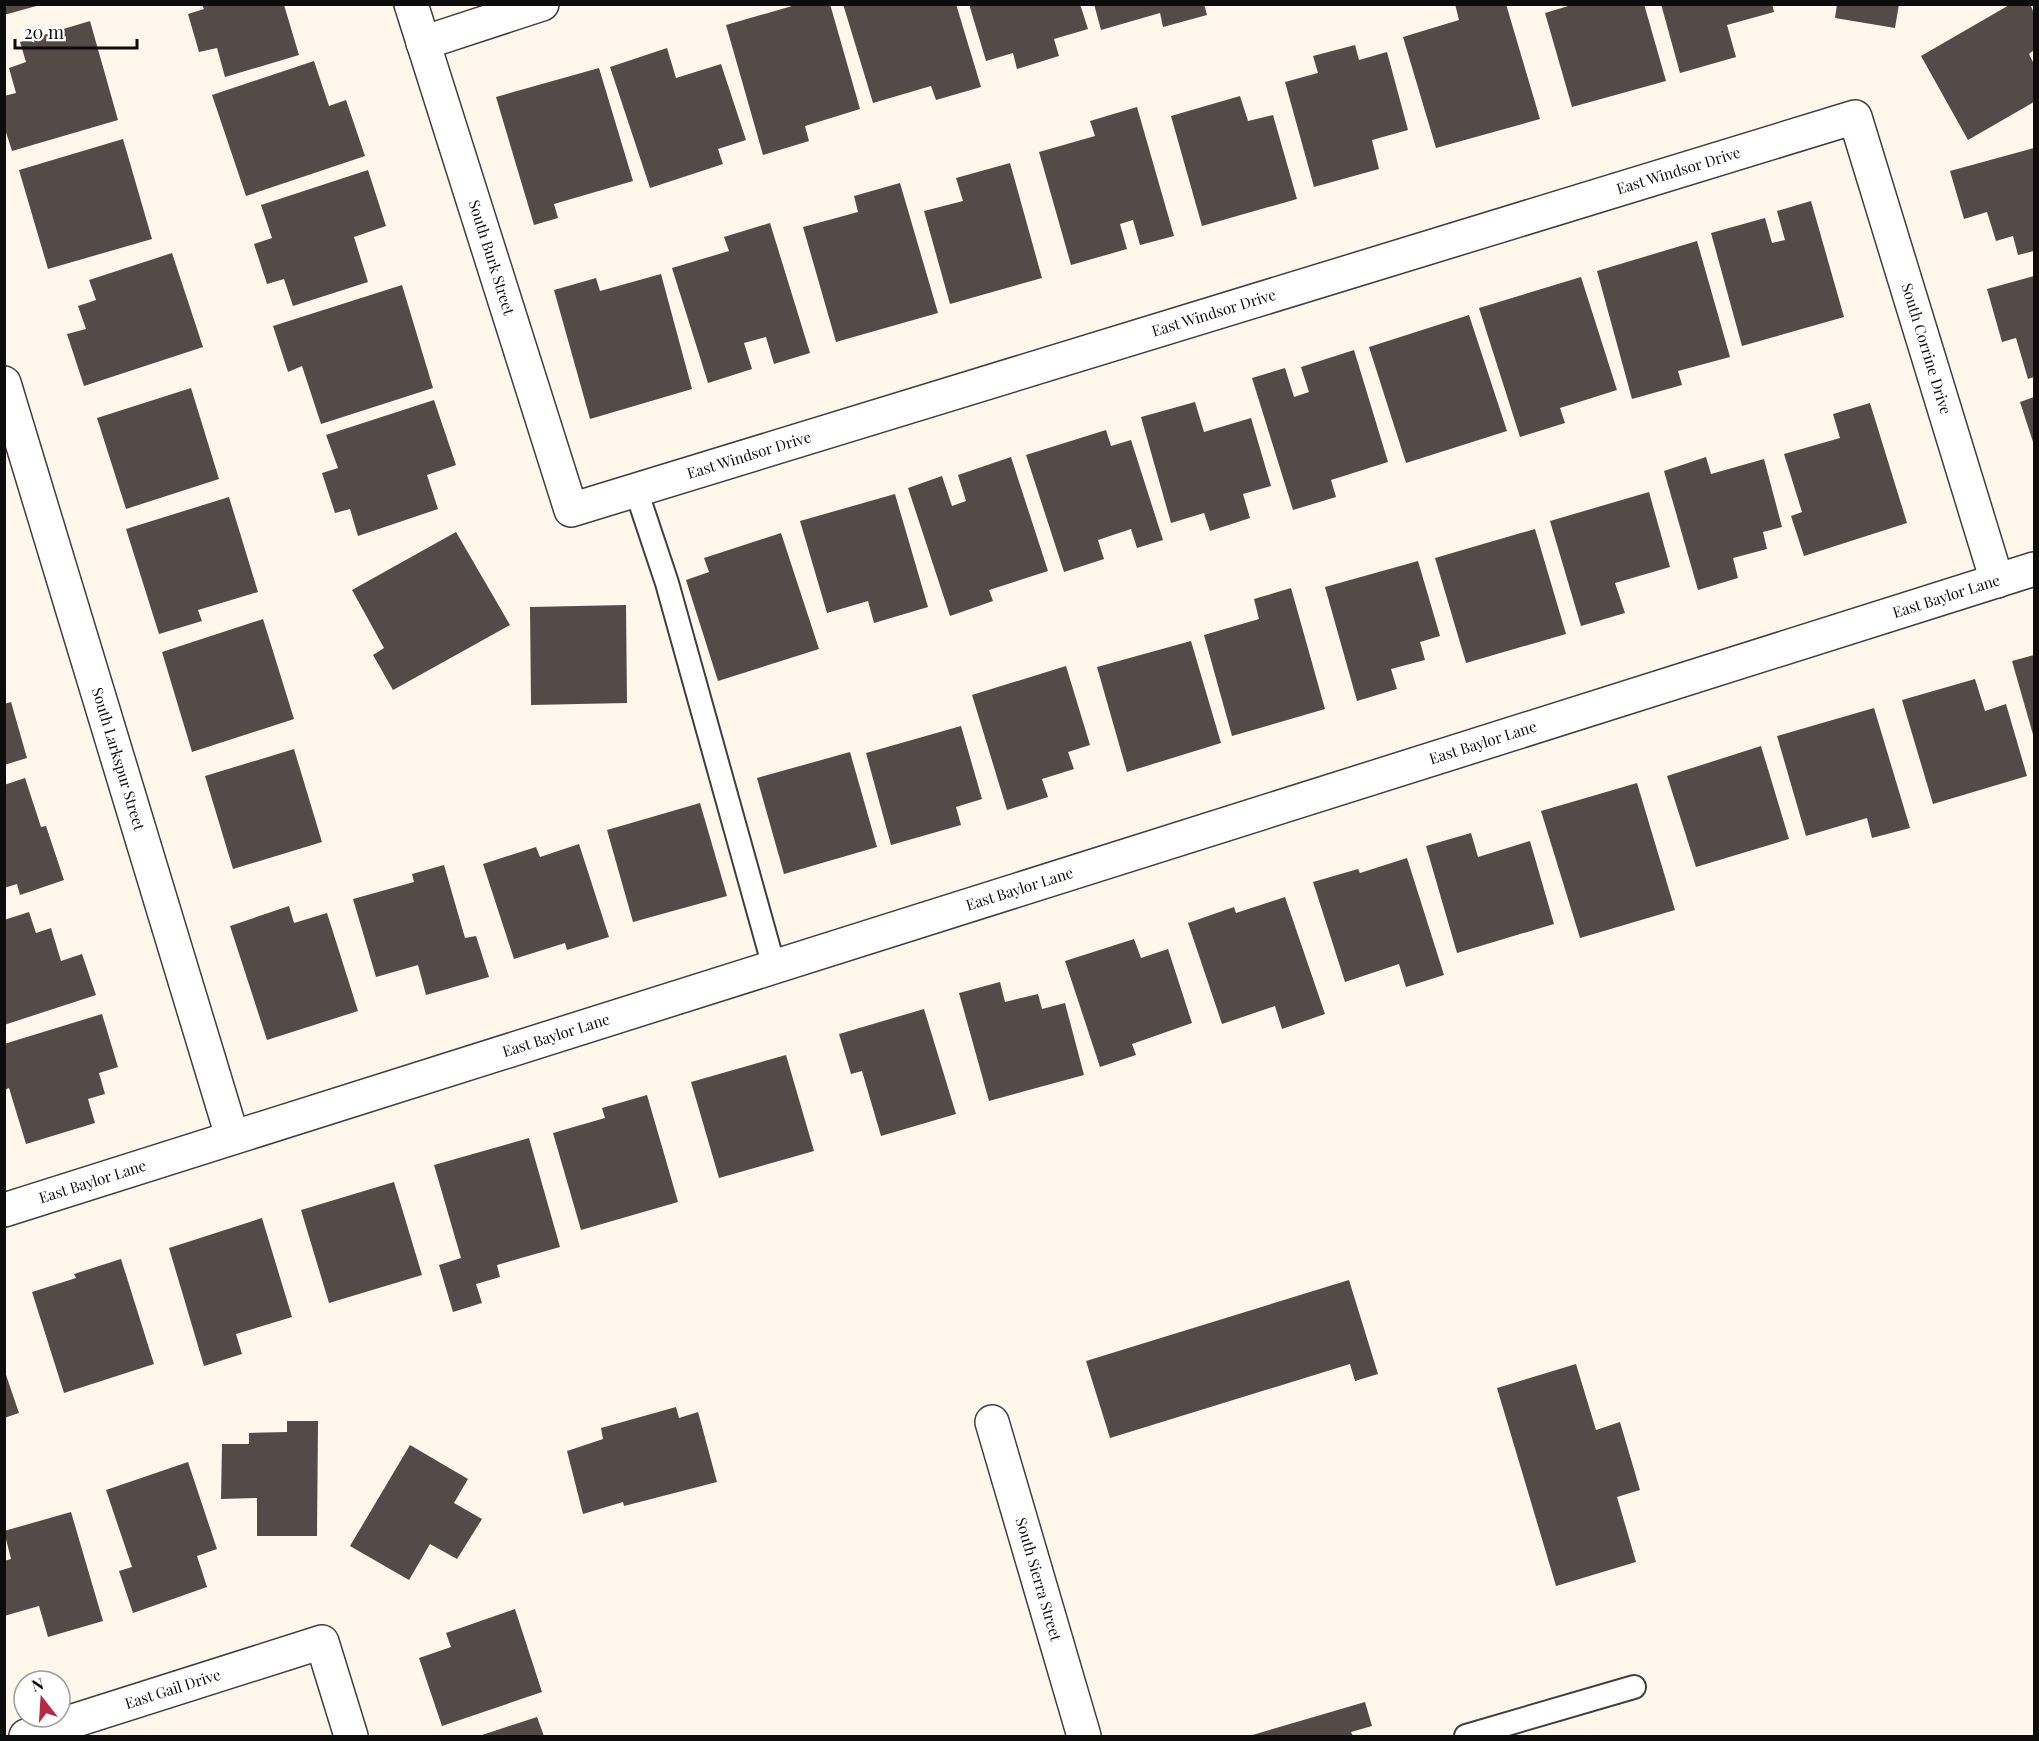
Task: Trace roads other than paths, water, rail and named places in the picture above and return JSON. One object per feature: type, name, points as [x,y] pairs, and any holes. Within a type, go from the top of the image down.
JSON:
[{"type":"street","name":"South Burk Street","points":[[411,4],[571,510]]},
{"type":"street","points":[[423,43],[542,4]]},
{"type":"street","name":"East Windsor Drive","points":[[571,510],[1856,117]]},
{"type":"street","name":"South Corrine Drive","points":[[1856,117],[1997,581]]},
{"type":"street","name":"South Larkspur Street","points":[[4,383],[232,1136]]},
{"type":"street","name":"East Baylor Lane","points":[[4,1210],[232,1136],[2034,569]]},
{"type":"street","name":"South Sierra Street","points":[[992,1422],[1084,1737]]},
{"type":"street","name":"East Gail Drive","points":[[26,1737],[322,1642],[351,1737]]},
{"type":"lane","points":[[636,490],[670,594],[774,967]]},
{"type":"lane","points":[[1466,1737],[1634,1687]]}]
